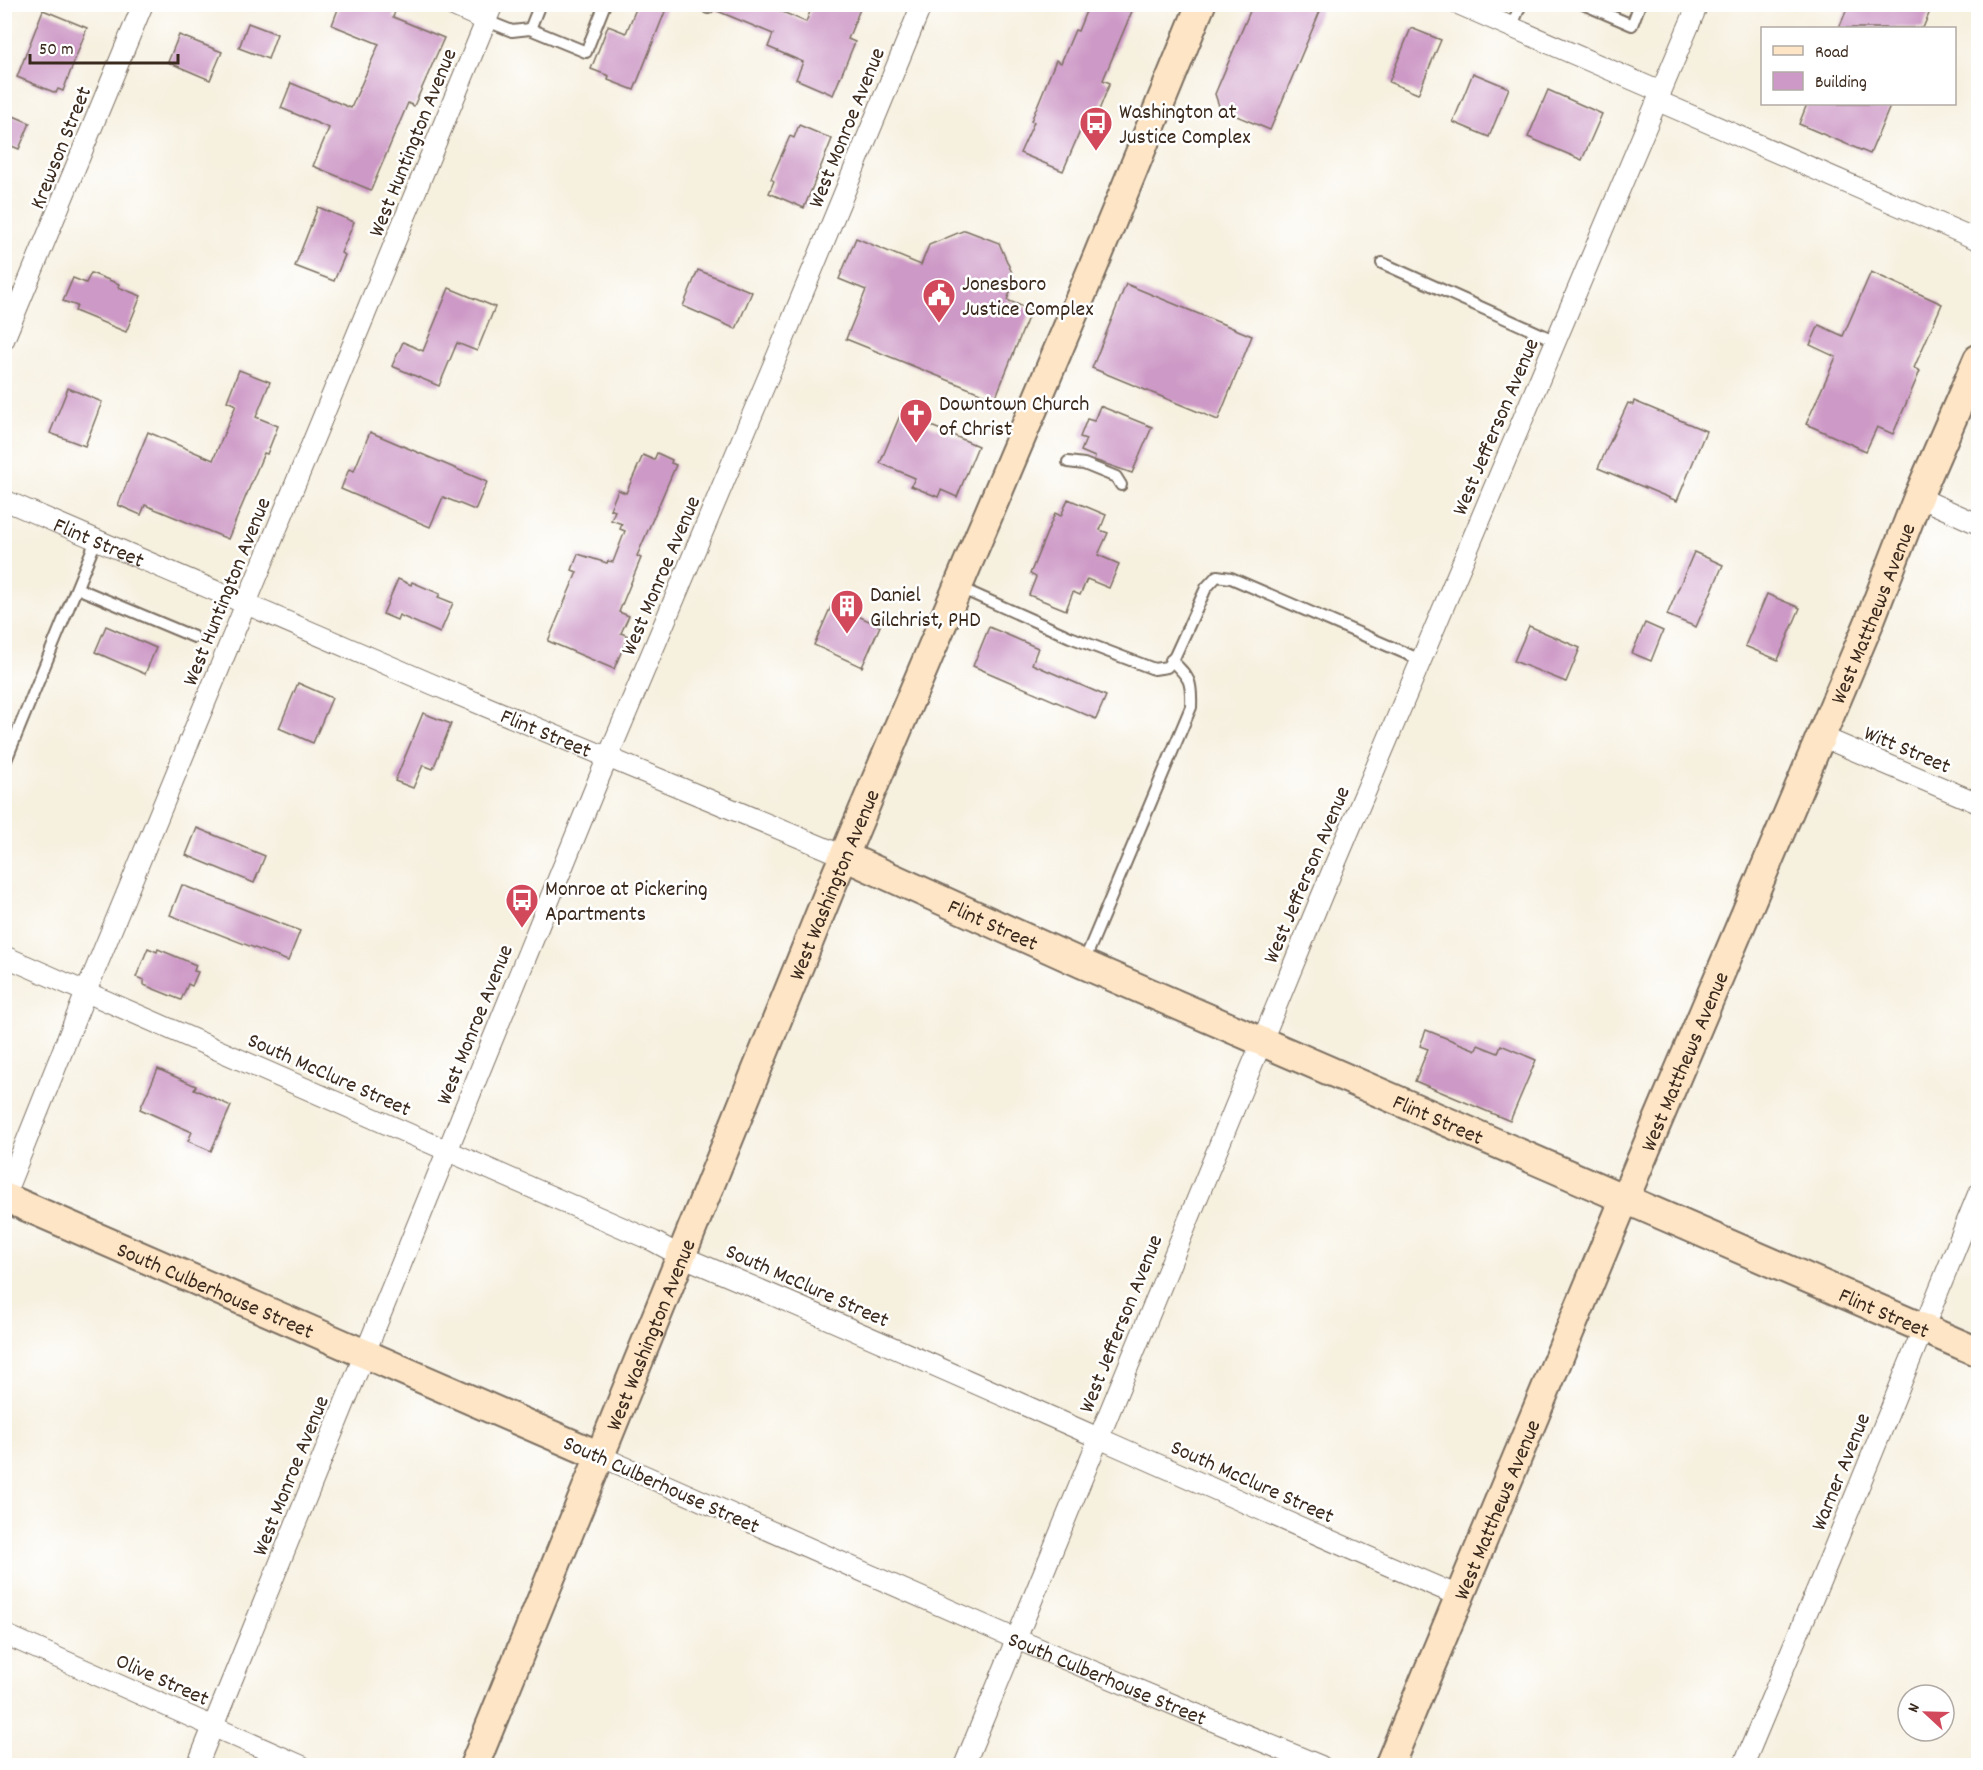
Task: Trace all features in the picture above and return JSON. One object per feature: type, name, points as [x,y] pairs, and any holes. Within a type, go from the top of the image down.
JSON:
[{"type":"street","name":"Krewson Street","points":[[4,340],[143,4]]},
{"type":"street","points":[[448,4],[490,13]]},
{"type":"street","name":"West Monroe Avenue","points":[[197,1766],[608,758],[922,4]]},
{"type":"street","name":"West Washington Avenue","points":[[474,1766],[844,856],[1114,217],[1201,4]]},
{"type":"street","points":[[1458,4],[1978,240]]},
{"type":"street","name":"West Jefferson Avenue","points":[[964,1766],[1262,1040],[1698,4]]},
{"type":"street","name":"West Huntington Avenue","points":[[4,1197],[490,13]]},
{"type":"street","name":"West Matthews Avenue","points":[[1389,1766],[1625,1198],[1869,623],[1918,497],[1978,359]]},
{"type":"street","points":[[1918,497],[1978,524]]},
{"type":"street","name":"Flint Street","points":[[4,500],[98,538],[608,758],[844,856],[1083,964],[1978,1352]]},
{"type":"street","name":"Witt Street","points":[[1820,736],[1978,803]]},
{"type":"street","name":"South McClure Street","points":[[4,956],[653,1240],[681,1256],[1461,1597]]},
{"type":"street","name":"Warner Avenue","points":[[1743,1766],[1978,1194]]},
{"type":"street","name":"South Culberhouse Street","points":[[4,1197],[1016,1639],[1321,1766]]},
{"type":"street","name":"Olive Street","points":[[4,1634],[302,1766]]},
{"type":"lane","points":[[530,29],[540,4]]},
{"type":"lane","points":[[490,13],[513,32],[530,29],[586,52],[605,4]]},
{"type":"lane","points":[[1511,28],[1521,4]]},
{"type":"lane","points":[[1583,4],[1632,25],[1640,4]]},
{"type":"lane","points":[[1382,263],[1556,341]]},
{"type":"lane","points":[[1068,462],[1084,464],[1116,477],[1121,485]]},
{"type":"lane","points":[[4,765],[98,538]]},
{"type":"lane","points":[[958,587],[1070,637],[1154,669],[1167,667],[1172,660],[1206,588],[1217,576],[1231,578],[1421,660]]},
{"type":"lane","points":[[77,588],[194,637]]},
{"type":"lane","points":[[1083,964],[1191,707],[1192,687],[1185,674],[1172,660]]},
{"type":"building","points":[[340,4],[398,4],[393,17],[444,38],[414,106],[408,103],[371,190],[313,166],[329,128],[281,108],[291,83],[351,108],[379,44],[332,25]]},
{"type":"building","points":[[638,4],[668,4],[634,90],[608,80],[609,76],[591,69],[608,26],[626,33]]},
{"type":"building","points":[[717,4],[764,4],[806,22],[813,4],[862,4],[848,39],[855,42],[833,95],[796,79],[803,62],[768,47],[773,34],[715,10]]},
{"type":"building","points":[[1089,4],[1135,4],[1103,80],[1110,83],[1093,125],[1084,122],[1063,171],[1020,153],[1034,122],[1031,121],[1056,60],[1061,63]]},
{"type":"building","points":[[1253,4],[1323,4],[1270,130],[1220,109],[1215,94]]},
{"type":"building","points":[[1849,4],[1933,4],[1923,27],[1839,27]]},
{"type":"building","points":[[43,10],[87,28],[63,91],[58,89],[56,93],[17,77]]},
{"type":"building","points":[[248,23],[277,34],[268,59],[239,48]]},
{"type":"building","points":[[1411,28],[1441,40],[1418,94],[1389,82]]},
{"type":"building","points":[[179,35],[222,52],[210,80],[168,62]]},
{"type":"building","points":[[1473,73],[1509,88],[1489,137],[1453,122]]},
{"type":"building","points":[[1548,90],[1602,114],[1582,160],[1528,137]]},
{"type":"building","points":[[1807,105],[1891,105],[1870,154],[1799,124]]},
{"type":"building","points":[[4,112],[30,123],[19,149],[4,143]]},
{"type":"building","points":[[799,125],[832,139],[804,208],[769,193],[774,181],[771,179],[778,163],[790,136],[794,138]]},
{"type":"building","points":[[318,207],[354,222],[341,253],[345,255],[334,281],[295,266]]},
{"type":"building","name":"Jonesboro Justice Complex","points":[[965,230],[999,243],[1015,280],[1007,300],[1031,310],[995,399],[846,339],[866,290],[839,279],[856,238],[921,265],[929,245]]},
{"type":"building","points":[[698,270],[752,292],[736,329],[683,306]]},
{"type":"building","points":[[1871,272],[1942,304],[1914,368],[1920,371],[1893,434],[1877,427],[1866,451],[1806,424],[1836,357],[1810,345],[1819,325],[1843,336]]},
{"type":"building","points":[[91,273],[141,296],[126,332],[75,311],[77,306],[63,301],[73,278],[86,283]]},
{"type":"building","points":[[1126,284],[1252,336],[1218,420],[1092,368]]},
{"type":"building","points":[[449,288],[495,307],[477,351],[457,343],[439,386],[392,366],[403,342],[423,351]]},
{"type":"building","points":[[239,370],[270,382],[256,417],[278,426],[267,454],[264,453],[228,539],[145,505],[141,515],[118,505],[148,432],[213,460],[236,405],[227,401]]},
{"type":"building","points":[[68,388],[102,402],[85,446],[50,433]]},
{"type":"building","points":[[1634,401],[1706,431],[1677,501],[1598,468],[1628,403],[1633,405]]},
{"type":"building","points":[[1100,406],[1152,427],[1132,473],[1094,460],[1095,457],[1081,451],[1086,439],[1080,437],[1087,419],[1094,421]]},
{"type":"building","points":[[901,413],[978,446],[957,497],[941,490],[938,497],[911,486],[915,478],[880,463]]},
{"type":"building","points":[[370,432],[487,482],[475,510],[443,497],[430,527],[341,489],[349,469],[354,471]]},
{"type":"building","points":[[657,453],[672,460],[671,463],[676,465],[637,556],[641,558],[619,612],[629,616],[621,633],[628,636],[614,669],[548,641],[577,572],[572,570],[578,554],[607,563],[608,561],[613,562],[625,531],[620,529],[622,524],[611,520],[615,511],[610,509],[618,490],[626,493],[643,455],[654,460]]},
{"type":"building","points":[[1068,499],[1106,515],[1100,530],[1108,533],[1098,555],[1119,564],[1109,588],[1087,579],[1080,595],[1073,592],[1066,610],[1029,595],[1036,577],[1030,574],[1055,513],[1061,516]]},
{"type":"building","points":[[1694,552],[1723,565],[1696,627],[1667,615]]},
{"type":"building","points":[[398,579],[411,585],[412,582],[440,594],[438,597],[453,603],[440,633],[399,615],[397,620],[383,614]]},
{"type":"building","points":[[1767,594],[1800,608],[1778,660],[1745,646]]},
{"type":"building","name":"Daniel Gilchrist, PHD","points":[[832,604],[880,626],[862,667],[814,645]]},
{"type":"building","points":[[1645,623],[1663,631],[1651,661],[1632,653]]},
{"type":"building","points":[[106,626],[156,648],[145,674],[95,652]]},
{"type":"building","points":[[1529,626],[1580,648],[1566,682],[1514,661]]},
{"type":"building","points":[[989,627],[1038,648],[1032,664],[1106,696],[1096,719],[973,666]]},
{"type":"building","points":[[298,683],[332,698],[313,743],[279,728]]},
{"type":"building","points":[[423,713],[451,724],[433,769],[423,765],[413,788],[395,781]]},
{"type":"building","points":[[197,828],[265,856],[254,883],[186,855]]},
{"type":"building","points":[[182,885],[300,931],[288,961],[170,915]]},
{"type":"building","points":[[148,948],[157,952],[158,949],[196,965],[194,971],[198,972],[192,986],[188,984],[181,1000],[144,985],[144,980],[136,977]]},
{"type":"building","points":[[1426,1030],[1476,1050],[1478,1045],[1498,1053],[1501,1045],[1536,1060],[1510,1121],[1415,1081],[1428,1049],[1420,1046]]},
{"type":"building","points":[[158,1069],[196,1086],[194,1089],[231,1106],[211,1151],[188,1141],[192,1132],[140,1109]]},
{"type":"place","name":"Washington at Justice Complex","points":[[1096,152]]},
{"type":"place","name":"Jonesboro Justice Complex","points":[[939,324]]},
{"type":"place","name":"Downtown Church of Christ","points":[[916,444]]},
{"type":"place","name":"Daniel Gilchrist, PHD","points":[[847,635]]},
{"type":"place","name":"Monroe at Pickering Apartments","points":[[522,929]]}]
